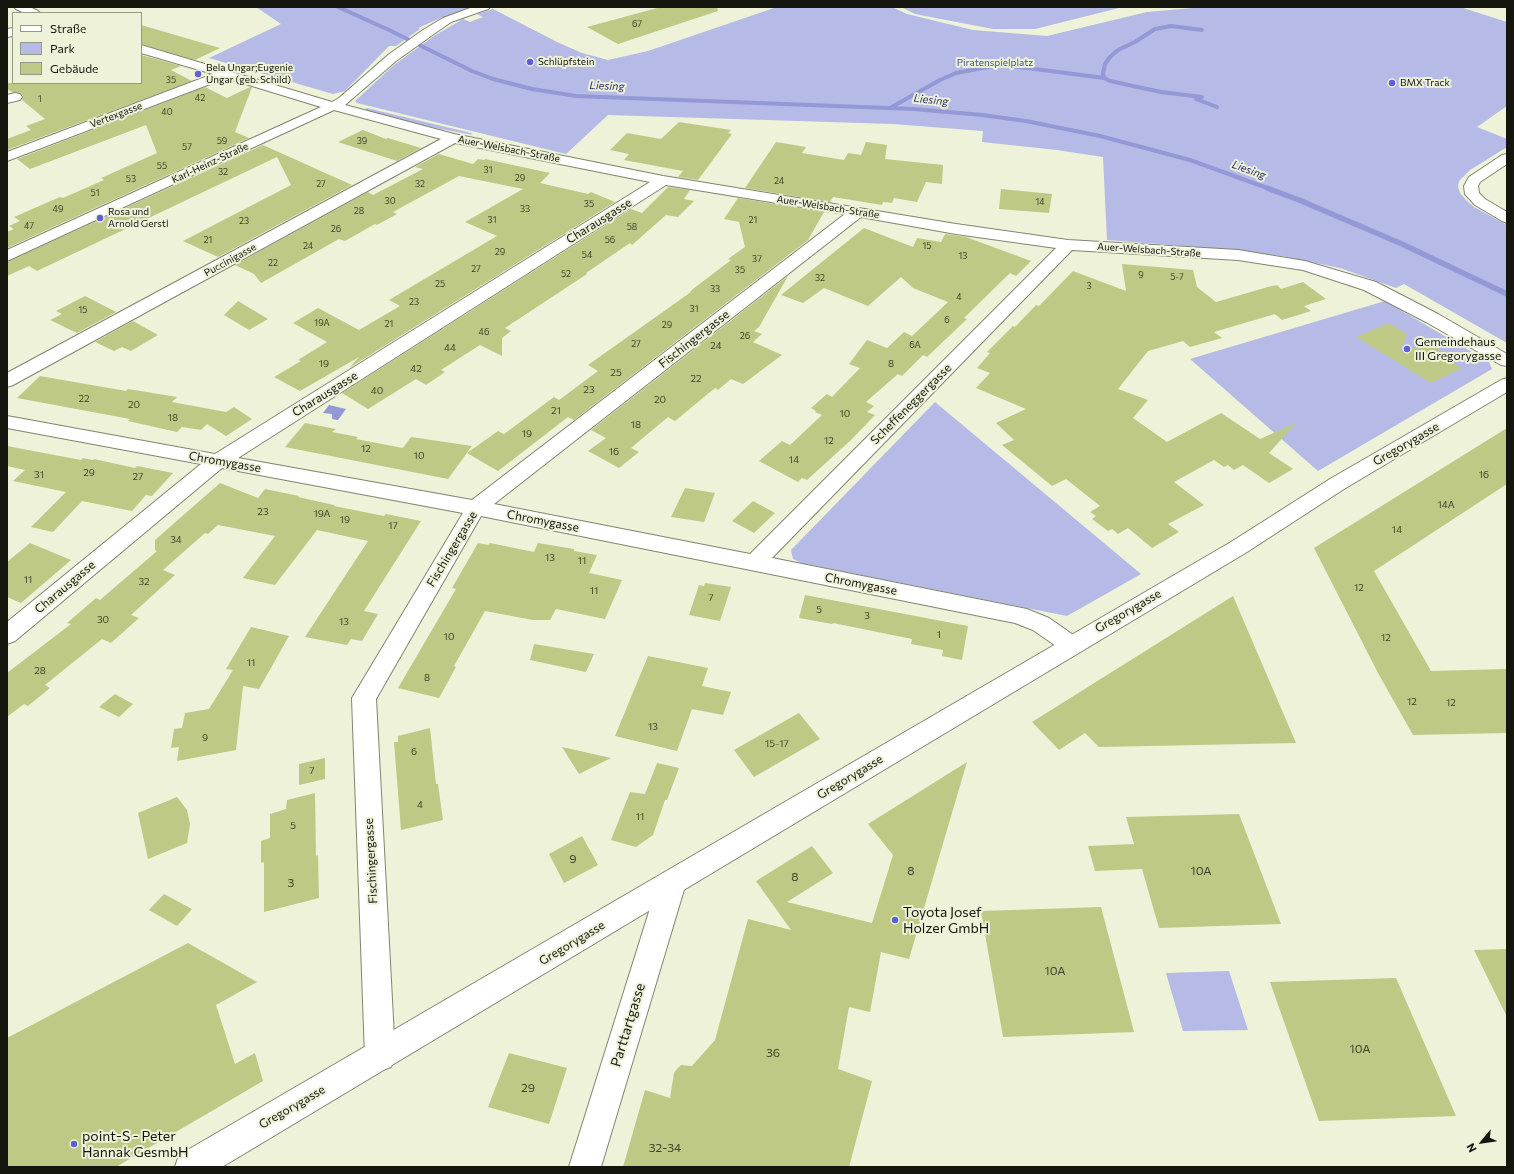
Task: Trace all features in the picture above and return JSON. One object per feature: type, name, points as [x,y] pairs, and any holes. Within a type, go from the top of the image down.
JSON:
[{"type":"street","points":[[20,7],[32,12]]},
{"type":"street","name":"Karl-Heinz-Straße","points":[[7,256],[344,101],[400,51],[427,32],[447,20],[484,7]]},
{"type":"street","name":"Auer-Welsbach-Straße","points":[[142,49],[333,106],[454,138],[663,180],[858,212],[956,230],[1068,245],[1238,255],[1305,266],[1370,286],[1432,318],[1507,361]]},
{"type":"street","name":"Vertexgasse","points":[[7,157],[225,74]]},
{"type":"street","name":"Puccinigasse","points":[[7,381],[454,138]]},
{"type":"street","points":[[1507,158],[1474,180],[1471,186],[1472,194],[1480,202],[1507,218]]},
{"type":"street","name":"Charausgasse","points":[[7,635],[218,461],[663,180]]},
{"type":"street","name":"Fischingergasse","points":[[380,1056],[364,698],[476,508],[858,212]]},
{"type":"street","name":"Scheffeneggergasse","points":[[754,563],[1068,245]]},
{"type":"street","name":"Gregorygasse","points":[[191,1167],[672,883],[1070,645],[1238,547],[1332,488],[1507,384]]},
{"type":"street","name":"Chromygasse","points":[[7,422],[476,508],[1019,615],[1041,624],[1070,645]]},
{"type":"street","name":"Parttartgasse","points":[[584,1167],[672,883]]},
{"type":"green space","points":[[256,7],[473,7],[448,17],[443,17],[418,28],[420,29],[396,46],[389,46],[345,91],[333,94],[209,58],[281,24]]},
{"type":"green space","name":"Piratenspielplatz","points":[[777,7],[892,7],[907,14],[973,30],[1047,36],[1147,12],[1204,7],[1460,7],[1507,22],[1507,106],[1477,127],[1507,139],[1507,147],[1470,170],[1459,181],[1458,187],[1460,193],[1474,207],[1507,225],[1507,343],[1404,284],[1396,288],[1340,268],[1282,256],[1237,250],[1107,240],[1103,157],[1057,150],[982,142],[983,131],[893,124],[608,115],[566,154],[357,103],[355,101],[394,65],[434,36],[463,19],[470,22],[483,17],[477,14],[493,9],[557,42],[582,53],[608,60],[648,51]]},
{"type":"green space","points":[[901,7],[1123,7],[1035,29],[993,29],[915,14]]},
{"type":"green space","points":[[367,108],[471,133],[473,135],[414,124],[364,110]]},
{"type":"green space","points":[[1385,301],[1489,362],[1492,369],[1318,471],[1190,359]]},
{"type":"green space","points":[[935,402],[1141,574],[1067,616],[801,563],[793,559],[791,550]]},
{"type":"green space","points":[[1229,971],[1248,1030],[1183,1031],[1166,973]]},
{"type":"shaded area","points":[[329,405],[346,409],[338,420],[332,419],[332,414],[323,413]]},
{"type":"building","points":[[661,7],[717,7],[718,11],[618,44],[587,27]]},
{"type":"building","points":[[142,25],[220,48],[195,60],[142,44]]},
{"type":"building","points":[[142,55],[181,66],[171,70],[192,81],[7,150],[7,139],[31,130],[26,126],[45,119],[22,100],[23,96],[21,93],[12,92],[7,89],[7,83],[142,84]]},
{"type":"building","points":[[205,87],[227,98],[252,87],[235,132],[249,138],[7,248],[7,232],[14,229],[9,226],[20,221],[14,217],[104,180],[101,178],[157,153],[146,125],[30,169],[17,159]]},
{"type":"building","points":[[679,122],[731,130],[728,133],[732,134],[698,180],[678,177],[683,171],[624,160],[629,154],[610,150],[627,133],[661,139]]},
{"type":"building","points":[[363,130],[386,139],[388,138],[421,148],[397,161],[338,142]]},
{"type":"building","points":[[776,142],[806,147],[802,153],[844,160],[848,153],[861,155],[866,142],[887,145],[885,159],[943,165],[942,184],[926,182],[917,202],[894,198],[892,203],[883,202],[882,205],[833,197],[830,202],[745,188]]},
{"type":"building","points":[[263,145],[352,185],[218,257],[183,241],[291,185],[277,157],[37,271],[29,266],[7,276],[7,262]]},
{"type":"building","points":[[439,154],[473,164],[478,159],[485,159],[550,173],[540,183],[588,194],[591,192],[615,202],[349,368],[359,357],[300,391],[274,377],[301,361],[298,360],[327,342],[293,323],[318,308],[359,330],[400,306],[389,300],[497,236],[465,222],[523,189],[459,176],[393,212],[397,214],[377,225],[375,224],[345,241],[339,239],[261,283],[254,274],[235,265],[368,192],[373,195],[423,169],[415,167]]},
{"type":"building","points":[[668,187],[690,190],[684,199],[694,201],[678,217],[666,215],[632,245],[630,243],[586,273],[587,274],[505,328],[511,331],[502,338],[502,356],[480,345],[441,370],[445,372],[426,385],[416,379],[368,409],[342,393],[631,209],[642,213]]},
{"type":"building","points":[[1001,189],[1052,194],[1049,213],[999,209]]},
{"type":"building","points":[[738,198],[824,212],[808,240],[574,420],[568,417],[498,471],[467,453],[498,431],[504,434],[554,397],[559,400],[598,371],[588,365],[691,292],[731,260],[728,259],[745,247],[739,222],[724,219]]},
{"type":"building","points":[[864,228],[913,247],[917,238],[941,242],[945,234],[966,237],[1031,261],[1016,276],[1010,273],[964,318],[967,319],[927,357],[923,355],[902,376],[898,374],[866,402],[874,406],[867,412],[875,415],[851,440],[807,480],[802,478],[798,482],[759,461],[782,441],[790,445],[822,415],[815,412],[816,411],[811,408],[827,394],[832,397],[860,368],[849,364],[867,340],[887,348],[904,332],[912,336],[948,302],[913,288],[901,277],[868,306],[824,288],[803,303],[781,295]]},
{"type":"building","points":[[1122,264],[1193,270],[1197,287],[1216,302],[1268,287],[1277,285],[1281,289],[1303,282],[1326,299],[1304,306],[1311,311],[1282,320],[1275,314],[1214,332],[1222,338],[1190,347],[1183,341],[1148,351],[1118,389],[1148,400],[1133,418],[1167,442],[1221,413],[1260,439],[1296,423],[1269,453],[1293,469],[1269,483],[1243,465],[1234,470],[1228,465],[1224,467],[1214,460],[1174,482],[1204,505],[1168,524],[1179,532],[1152,548],[1128,528],[1118,534],[1112,529],[1108,531],[1092,519],[1096,516],[1090,512],[1100,506],[1066,479],[1052,486],[1002,445],[1014,440],[996,423],[1026,409],[976,388],[990,373],[977,368],[990,353],[987,352],[1013,326],[1015,327],[1036,305],[1039,306],[1073,271],[1126,291]]},
{"type":"building","points":[[788,276],[759,327],[754,331],[762,334],[753,342],[782,355],[743,384],[731,379],[718,390],[715,388],[675,421],[668,417],[631,448],[639,452],[619,468],[588,451],[606,438],[591,430]]},
{"type":"building","points":[[85,296],[116,312],[77,333],[50,320],[62,314],[56,311]]},
{"type":"building","points":[[238,301],[268,319],[249,330],[224,315]]},
{"type":"building","points":[[133,321],[158,335],[131,351],[122,347],[114,351],[95,342]]},
{"type":"building","name":"Gemeindehaus III Gregorygasse","points":[[1389,323],[1407,334],[1400,352],[1429,344],[1452,358],[1448,360],[1462,368],[1431,383],[1356,337]]},
{"type":"building","points":[[40,376],[126,391],[128,389],[177,397],[172,402],[226,412],[234,407],[252,419],[226,436],[207,424],[201,430],[182,427],[177,432],[128,421],[130,419],[17,398]]},
{"type":"building","points":[[305,423],[336,429],[332,432],[358,437],[356,439],[403,448],[411,437],[472,446],[448,479],[285,447]]},
{"type":"building","points":[[1507,428],[1507,484],[1374,571],[1431,671],[1507,669],[1507,733],[1413,735],[1378,673],[1314,548]]},
{"type":"building","points":[[7,446],[81,460],[83,458],[94,459],[135,468],[137,466],[173,473],[152,496],[146,495],[132,511],[82,501],[53,532],[31,527],[66,492],[13,481],[25,470],[7,466]]},
{"type":"building","points":[[220,483],[258,498],[265,489],[299,496],[298,497],[334,506],[384,516],[386,514],[421,521],[364,611],[378,614],[362,641],[351,639],[347,645],[305,637],[368,541],[317,530],[275,585],[243,578],[275,536],[218,525],[208,534],[205,533],[163,570],[175,575],[131,615],[139,618],[111,643],[102,639],[45,685],[50,688],[28,706],[24,704],[7,717],[7,673],[71,624],[67,623],[96,598],[100,600],[157,551],[155,550],[155,540]]},
{"type":"building","points":[[685,488],[715,493],[704,522],[671,517]]},
{"type":"building","points":[[753,501],[775,513],[754,533],[732,521]]},
{"type":"building","points":[[30,543],[71,560],[21,603],[7,597],[7,562]]},
{"type":"building","points":[[478,543],[488,545],[490,543],[534,552],[538,543],[574,549],[574,551],[597,555],[589,573],[622,580],[605,619],[556,609],[550,620],[533,620],[485,611],[454,666],[456,667],[439,698],[398,688],[456,589],[452,588]]},
{"type":"building","points":[[705,583],[731,587],[720,621],[689,615],[699,585],[704,586]]},
{"type":"building","points":[[805,595],[968,626],[962,660],[942,656],[943,650],[911,644],[912,639],[833,623],[799,618]]},
{"type":"building","points":[[1233,596],[1296,743],[1099,747],[1085,733],[1059,750],[1032,722]]},
{"type":"building","points":[[251,627],[289,636],[259,689],[243,686],[236,750],[177,761],[179,747],[171,748],[174,729],[182,728],[185,713],[209,709],[233,670],[226,669]]},
{"type":"building","points":[[534,644],[594,654],[586,672],[530,660]]},
{"type":"building","points":[[648,656],[708,668],[702,686],[731,692],[723,715],[692,709],[677,751],[615,736]]},
{"type":"building","points":[[115,694],[133,704],[119,717],[99,707]]},
{"type":"building","points":[[799,713],[820,739],[754,777],[734,750]]},
{"type":"building","points":[[430,728],[436,784],[438,784],[443,820],[401,830],[394,742],[398,742],[398,736]]},
{"type":"building","points":[[562,747],[611,758],[579,774]]},
{"type":"building","points":[[325,758],[325,779],[299,785],[299,764]]},
{"type":"building","points":[[967,762],[909,959],[881,952],[870,1012],[849,1007],[838,1069],[872,1081],[849,1167],[623,1167],[645,1090],[670,1098],[674,1073],[677,1069],[681,1065],[692,1066],[715,1040],[748,919],[791,930],[756,881],[812,846],[833,873],[787,902],[872,923],[893,855],[868,824]]},
{"type":"building","points":[[657,763],[679,768],[667,800],[665,800],[653,835],[636,847],[611,840],[630,792],[645,794]]},
{"type":"building","points":[[315,793],[316,856],[318,855],[319,898],[264,912],[264,862],[261,863],[261,841],[270,838],[270,814],[286,809],[287,800]]},
{"type":"building","points":[[177,797],[187,810],[190,824],[187,843],[148,859],[138,813]]},
{"type":"building","points":[[1239,814],[1281,924],[1159,928],[1142,869],[1095,871],[1088,846],[1134,844],[1126,817]]},
{"type":"building","points":[[582,836],[598,865],[564,883],[549,854]]},
{"type":"building","points":[[164,894],[192,909],[177,926],[149,910]]},
{"type":"building","points":[[1101,907],[1134,1032],[1003,1037],[981,911]]},
{"type":"building","points":[[188,943],[257,982],[216,1005],[235,1064],[255,1053],[263,1081],[116,1167],[7,1167],[7,1038]]},
{"type":"building","points":[[1507,949],[1507,1017],[1474,950]]},
{"type":"building","points":[[1396,978],[1456,1116],[1319,1121],[1270,982]]},
{"type":"building","points":[[509,1053],[567,1068],[549,1124],[488,1107]]},
{"type":"waterway","name":"Liesing","points":[[338,7],[389,30],[472,71],[493,79],[532,89],[576,96],[914,109],[982,115],[1026,121],[1100,136],[1190,160],[1270,189]]},
{"type":"waterway","points":[[1104,78],[1103,73],[1105,64],[1110,57],[1118,50],[1135,42],[1155,29],[1171,26],[1202,30]]},
{"type":"waterway","points":[[890,108],[940,80],[956,73],[993,66],[1012,66],[1104,78]]},
{"type":"waterway","points":[[1104,78],[1110,81],[1161,92],[1202,97]]},
{"type":"waterway","points":[[1196,99],[1217,107]]},
{"type":"waterway","name":"Liesing","points":[[1267,188],[1402,244],[1507,294]]},
{"type":"place","name":"Schlüpfstein","points":[[530,62]]},
{"type":"place","name":"Bela Ungar;Eugenie Ungar (geb. Schild)","points":[[198,74]]},
{"type":"place","name":"BMX Track","points":[[1392,83]]},
{"type":"place","name":"Rosa und Arnold Gerstl","points":[[100,218]]},
{"type":"place","name":"Gemeindehaus III Gregorygasse","points":[[1407,349]]},
{"type":"place","name":"Toyota Josef Holzer GmbH","points":[[895,920]]},
{"type":"place","name":"point-S - Peter Hannak GesmbH","points":[[74,1144]]}]
